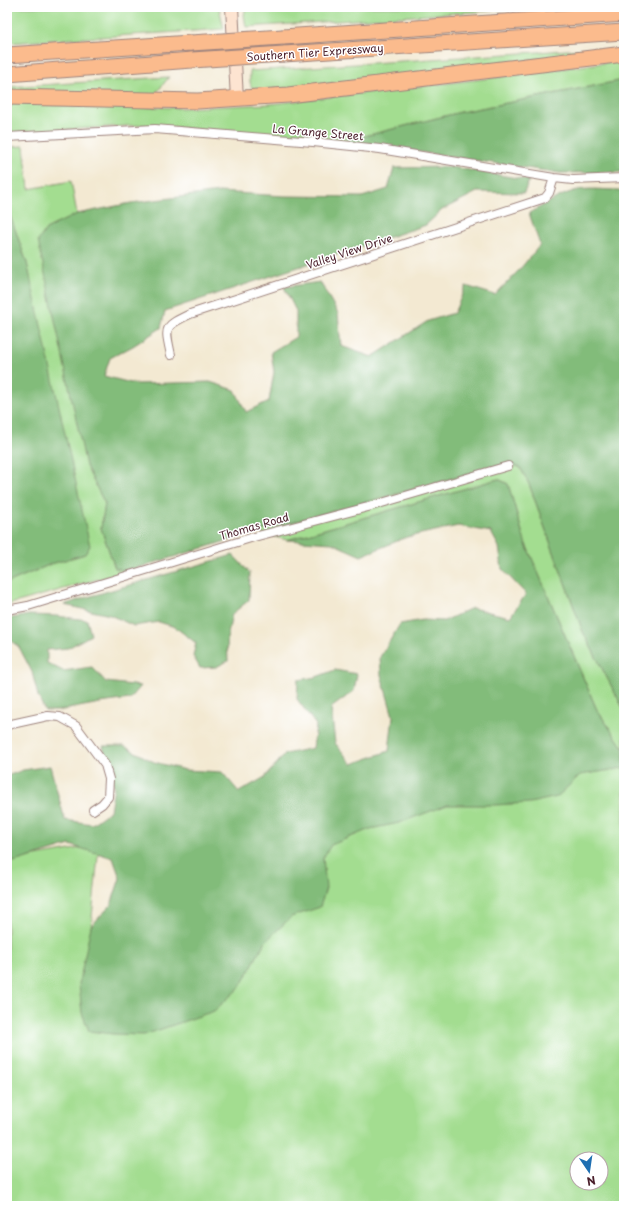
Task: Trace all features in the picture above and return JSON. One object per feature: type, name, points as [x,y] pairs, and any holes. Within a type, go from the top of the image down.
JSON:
[{"type":"highway","name":"Southern Tier Expressway","points":[[7,55],[624,14]]},
{"type":"highway","name":"Southern Tier Expressway","points":[[7,74],[192,60],[624,32]]},
{"type":"highway","points":[[7,97],[198,101],[237,99],[288,95],[624,54]]},
{"type":"street","points":[[232,7],[237,99]]},
{"type":"street","name":"La Grange Street","points":[[7,137],[155,129],[380,149],[573,180],[624,178]]},
{"type":"street","name":"Valley View Drive","points":[[171,355],[166,334],[167,330],[174,322],[190,314],[545,198],[549,193],[554,178]]},
{"type":"street","name":"Thomas Road","points":[[7,610],[36,604],[254,537],[368,507],[508,466]]},
{"type":"street","points":[[7,725],[48,716],[60,717],[76,726],[105,765],[109,779],[108,797],[102,804],[92,810]]},
{"type":"green space","points":[[7,7],[219,7],[224,29],[7,43]]},
{"type":"green space","points":[[246,7],[550,7],[246,27],[244,15]]},
{"type":"green space","points":[[598,48],[598,52],[260,92],[253,89],[250,84],[250,71]]},
{"type":"green space","points":[[624,60],[624,80],[461,112],[345,141],[143,125],[7,133],[7,102],[182,108],[270,104],[516,75]]},
{"type":"green space","points":[[169,77],[153,97],[7,91],[7,87]]},
{"type":"green space","points":[[624,80],[624,172],[560,173],[345,141],[461,112]]},
{"type":"green space","points":[[24,146],[29,189],[71,181],[77,214],[46,229],[86,466],[105,504],[101,528],[115,568],[127,571],[7,605],[7,583],[51,564],[85,554],[27,263],[7,207],[7,147]]},
{"type":"green space","points":[[451,167],[529,180],[524,193],[477,192],[442,210],[426,225],[165,311],[161,328],[133,346],[110,358],[104,376],[135,384],[210,382],[235,390],[246,412],[269,401],[274,372],[271,352],[296,337],[296,311],[284,287],[320,282],[338,313],[341,346],[372,357],[428,321],[454,313],[466,286],[495,295],[540,245],[529,213],[559,197],[578,190],[619,190],[624,192],[624,710],[583,632],[529,484],[520,467],[506,464],[256,532],[127,571],[115,568],[101,528],[105,504],[86,466],[38,241],[46,229],[77,214],[131,203],[219,192],[284,196],[362,197],[388,189],[394,168]]},
{"type":"green space","points":[[7,207],[27,263],[90,546],[85,554],[51,564],[7,583],[7,264],[12,261],[9,240],[7,238]]},
{"type":"green space","points":[[506,464],[520,467],[529,484],[583,632],[624,710],[624,749],[597,710],[525,542],[508,484],[498,479],[287,540],[256,532]]},
{"type":"green space","points":[[498,479],[508,484],[525,542],[597,710],[624,749],[624,768],[580,775],[557,797],[530,803],[447,805],[399,823],[370,829],[331,845],[323,858],[326,888],[320,907],[291,917],[265,942],[240,987],[214,1011],[144,1035],[113,1034],[89,1031],[82,1013],[79,984],[91,926],[111,905],[120,878],[113,858],[70,845],[7,864],[7,776],[23,770],[50,766],[65,820],[92,824],[110,811],[114,787],[103,746],[124,746],[154,762],[185,770],[222,772],[239,792],[265,777],[285,754],[313,748],[316,725],[297,699],[298,680],[316,677],[335,670],[357,674],[354,691],[331,708],[335,743],[352,764],[389,751],[393,716],[381,675],[380,657],[400,624],[423,620],[444,621],[472,608],[510,617],[526,594],[502,569],[499,547],[491,532],[458,526],[407,537],[361,556],[332,543],[287,540]]},
{"type":"green space","points":[[233,555],[250,573],[249,600],[232,614],[227,639],[228,661],[216,667],[200,668],[193,656],[196,643],[175,627],[159,622],[134,626],[110,615],[64,605],[81,599]]},
{"type":"green space","points":[[29,615],[57,616],[87,620],[91,635],[68,648],[47,650],[47,663],[63,671],[92,667],[106,682],[141,686],[130,699],[57,711],[45,711],[38,696],[32,672],[19,647],[7,638],[7,619]]},
{"type":"green space","points":[[624,752],[624,1206],[7,1206],[7,861],[99,845],[85,990],[310,846],[391,806]]}]
